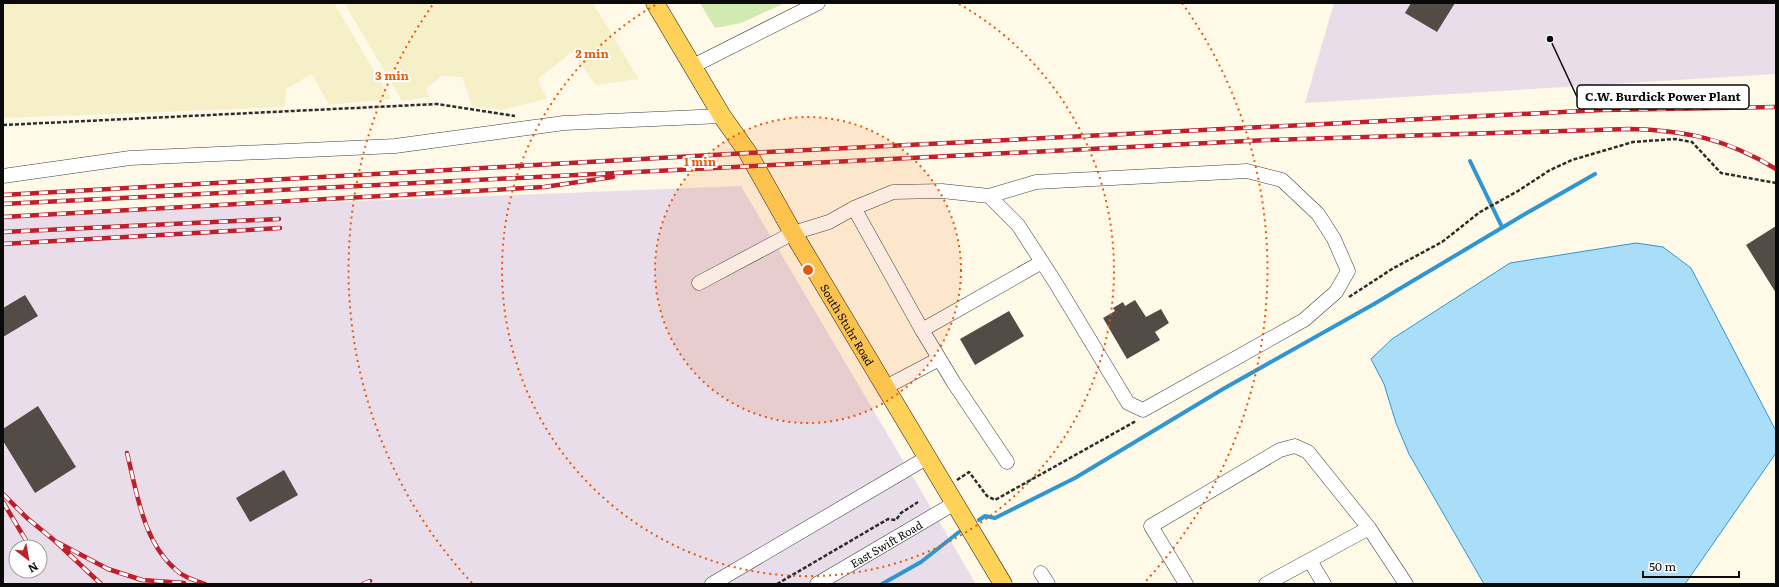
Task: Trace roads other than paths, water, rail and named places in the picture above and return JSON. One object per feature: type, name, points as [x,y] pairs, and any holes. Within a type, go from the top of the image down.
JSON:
[{"type":"main road","name":"South Stuhr Road","points":[[655,3],[722,116],[748,153],[793,233],[1003,584]]},
{"type":"street","points":[[693,66],[818,3]]},
{"type":"street","points":[[3,176],[130,158],[395,146],[564,123],[722,116]]},
{"type":"street","points":[[699,283],[793,233],[830,222],[854,208],[893,192],[942,191],[989,196],[1036,182],[1247,171],[1282,180],[1318,214],[1334,239],[1348,271],[1336,292],[1304,320],[1143,410],[1128,403],[1018,225],[989,196]]},
{"type":"street","points":[[854,208],[939,359],[1007,462]]},
{"type":"street","points":[[922,330],[1042,262]]},
{"type":"street","points":[[886,387],[939,359]]},
{"type":"street","points":[[1186,584],[1150,526],[1280,450],[1295,446],[1308,452],[1369,528],[1406,584]]},
{"type":"street","points":[[712,584],[928,457]]},
{"type":"street","name":"East Swift Road","points":[[817,584],[955,503]]},
{"type":"street","points":[[1266,584],[1369,528]]},
{"type":"street","points":[[1310,561],[1324,584]]},
{"type":"water","points":[[1636,243],[1663,247],[1691,268],[1776,431],[1776,453],[1685,584],[1484,584],[1409,454],[1396,423],[1384,384],[1371,359],[1392,339],[1510,263]]},
{"type":"waterway","points":[[1470,161],[1502,227]]},
{"type":"waterway","points":[[979,520],[985,516],[995,518],[1075,478],[1223,389],[1374,304],[1595,174]]},
{"type":"waterway","points":[[882,584],[921,562],[959,532]]},
{"type":"railway","points":[[3,195],[748,153],[1602,110],[1776,107]]},
{"type":"railway","points":[[3,204],[1267,140],[1628,129],[1668,131],[1705,138],[1740,150],[1776,169]]},
{"type":"railway","points":[[3,217],[544,187],[613,177]]},
{"type":"railway","points":[[3,232],[279,219]]},
{"type":"railway","points":[[3,244],[280,228]]},
{"type":"railway","points":[[127,453],[138,500],[148,531],[155,545],[164,558],[178,572],[205,584]]},
{"type":"railway","points":[[3,494],[27,518],[55,541],[101,584]]},
{"type":"railway","points":[[3,502],[25,539]]},
{"type":"railway","points":[[55,541],[108,569],[142,580],[184,583]]},
{"type":"railway","points":[[363,584],[370,581]]},
{"type":"place","name":"C.W. Burdick Power Plant","points":[[1550,39]]}]
